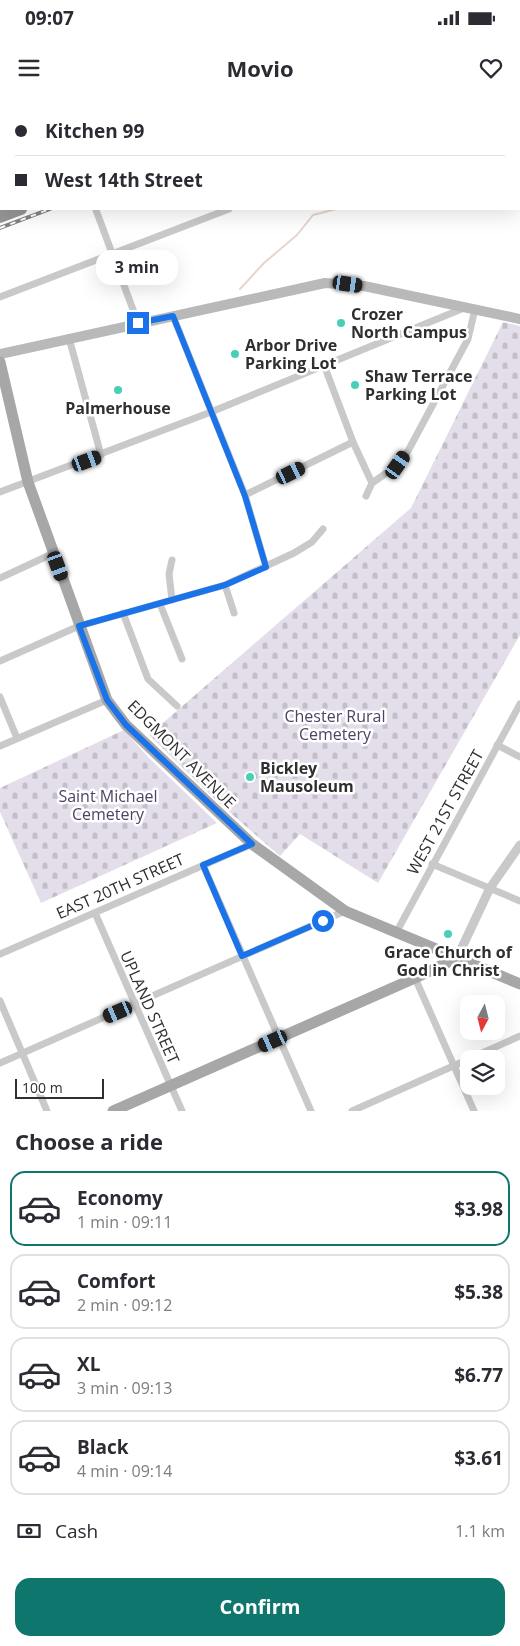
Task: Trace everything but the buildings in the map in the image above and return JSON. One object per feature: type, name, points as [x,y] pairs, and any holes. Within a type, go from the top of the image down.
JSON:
[{"type":"highway","points":[[0,217],[18,210]]},
{"type":"main road","points":[[0,354],[310,285],[336,283],[364,286],[520,319]]},
{"type":"main road","name":"EDGMONT AVENUE","points":[[0,362],[28,482],[107,700],[126,725],[252,844],[345,910],[520,984]]},
{"type":"main road","points":[[425,945],[434,959],[431,971]]},
{"type":"main road","points":[[113,1111],[416,978],[457,958]]},
{"type":"street","points":[[96,210],[138,323]]},
{"type":"street","points":[[0,297],[226,210]]},
{"type":"street","points":[[0,492],[101,455],[471,308],[468,338],[408,450],[398,465],[372,484],[366,496]]},
{"type":"street","points":[[173,316],[245,496],[266,567]]},
{"type":"street","points":[[69,338],[101,455]]},
{"type":"street","points":[[324,365],[353,442],[372,484]]},
{"type":"street","points":[[245,496],[353,442]]},
{"type":"street","points":[[0,661],[79,626],[225,585],[266,567],[312,542],[323,529]]},
{"type":"street","points":[[0,578],[54,553]]},
{"type":"street","points":[[172,560],[169,574],[172,600]]},
{"type":"street","points":[[225,585],[234,613]]},
{"type":"street","points":[[160,604],[182,659]]},
{"type":"street","points":[[123,613],[148,679],[177,706]]},
{"type":"street","points":[[0,697],[17,738]]},
{"type":"street","points":[[0,746],[107,700]]},
{"type":"street","name":"WEST 21ST STREET","points":[[396,933],[520,704]]},
{"type":"street","points":[[497,745],[520,757]]},
{"type":"street","name":"EAST 20TH STREET","points":[[0,954],[252,844]]},
{"type":"street","points":[[457,958],[490,888],[520,845]]},
{"type":"street","points":[[432,864],[520,901]]},
{"type":"street","points":[[203,865],[311,1111]]},
{"type":"street","points":[[0,1063],[345,910]]},
{"type":"street","name":"UPLAND STREET","points":[[95,913],[182,1111]]},
{"type":"street","points":[[416,978],[474,1111]]},
{"type":"street","points":[[0,1001],[47,1111]]},
{"type":"street","points":[[489,1050],[520,1036]]},
{"type":"street","points":[[352,1111],[460,1063]]},
{"type":"green space","name":"Chester Rural Cemetery","points":[[503,322],[520,326],[520,635],[378,883],[300,834],[280,856],[219,803],[149,735],[411,508]]},
{"type":"green space","name":"Saint Michael Cemetery","points":[[124,730],[148,757],[217,823],[41,903],[0,812],[0,788]]},
{"type":"waterway","points":[[240,289],[264,263],[297,235],[313,215],[332,210]]},
{"type":"railway","points":[[0,228],[47,210]]},
{"type":"place","name":"Crozer North Campus","points":[[341,323]]},
{"type":"place","name":"Arbor Drive Parking Lot","points":[[235,354]]},
{"type":"place","name":"Shaw Terrace Parking Lot","points":[[355,385]]},
{"type":"place","name":"Palmerhouse","points":[[118,390]]},
{"type":"place","name":"Bickley Mausoleum","points":[[250,777]]},
{"type":"place","name":"Grace Church of God in Christ","points":[[448,934]]},
{"type":"route","points":[[138,323],[173,316],[245,496],[266,567],[225,585],[79,626],[107,700],[126,725],[194,792],[252,844],[203,865],[242,956],[323,921]]}]
